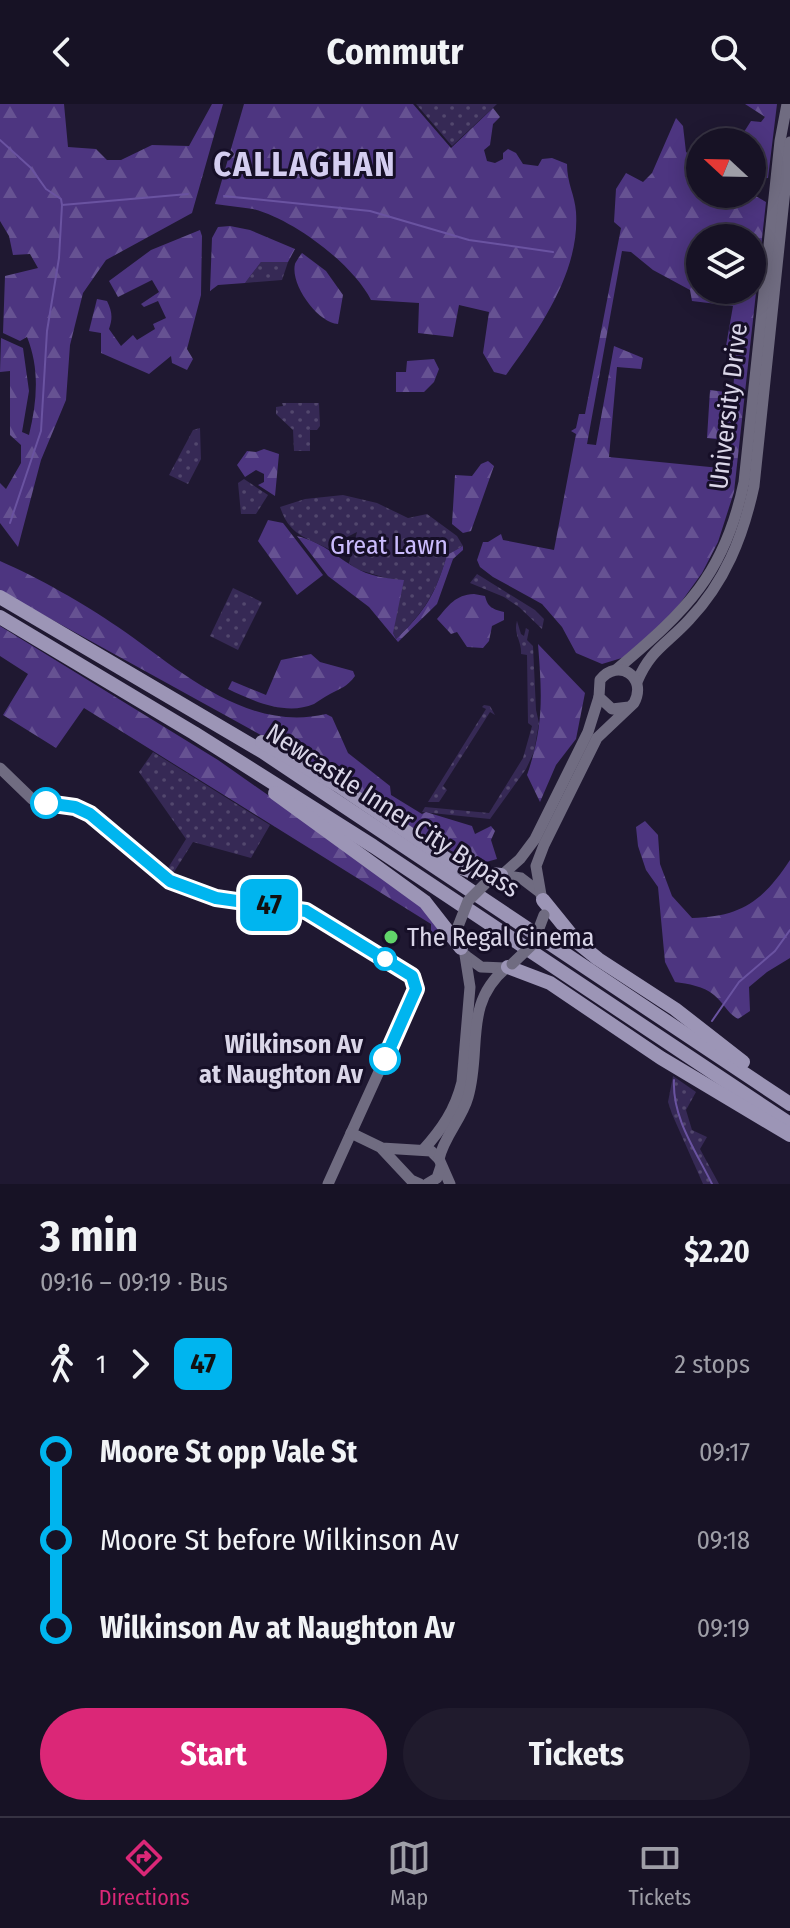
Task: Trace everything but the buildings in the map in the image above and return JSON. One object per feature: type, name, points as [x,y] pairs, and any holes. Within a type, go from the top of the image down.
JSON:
[{"type":"highway","name":"Newcastle Inner City Bypass","points":[[0,597],[263,752],[790,1104]]},
{"type":"highway","name":"Newcastle Inner City Bypass","points":[[0,617],[194,733],[373,846],[790,1124]]},
{"type":"highway","points":[[145,683],[326,778],[463,869],[497,877]]},
{"type":"highway","points":[[194,733],[425,902],[463,952]]},
{"type":"highway","points":[[542,898],[577,942],[598,959],[675,1009],[790,1096]]},
{"type":"highway","points":[[509,966],[556,987],[661,1058],[790,1135]]},
{"type":"main road","name":"University Drive","points":[[617,669],[682,611],[709,575],[732,531],[744,482],[780,141],[787,104]]},
{"type":"main road","name":"University Drive","points":[[637,682],[647,659],[688,622],[718,584],[731,560],[748,511],[754,486],[790,142]]},
{"type":"main road","points":[[406,1172],[408,1159],[445,1124],[462,1082],[471,980],[457,929],[468,901],[520,859],[535,839],[586,737],[599,697],[600,680],[609,671],[628,671],[637,682],[638,696],[597,738],[544,845],[536,866],[544,915],[533,944],[487,987],[481,1000],[469,1095],[444,1142],[437,1178],[427,1184]]},
{"type":"main road","points":[[599,697],[612,709],[629,707]]},
{"type":"main road","points":[[0,768],[26,795],[39,802],[85,811],[163,876],[178,884],[227,900],[311,913],[416,980],[411,1001],[328,1184]]},
{"type":"main road","points":[[497,877],[521,878],[533,886],[542,898]]},
{"type":"main road","points":[[463,952],[481,967],[496,969],[509,966]]},
{"type":"main road","points":[[351,1133],[382,1148],[411,1180],[420,1184]]},
{"type":"main road","points":[[382,1148],[431,1151],[450,1184]]},
{"type":"green space","points":[[0,104],[64,104],[68,147],[96,149],[107,160],[121,160],[152,145],[189,146],[212,104],[223,104],[192,213],[106,260],[83,293],[70,345],[66,400],[41,460],[18,547],[0,523],[0,483],[6,489],[21,463],[21,445],[10,435],[10,371],[0,372],[1,338],[23,348],[29,391],[22,432],[29,435],[34,410],[35,373],[27,337],[20,341],[3,333],[5,276],[38,268],[30,254],[13,255],[9,236],[0,221]]},
{"type":"green space","points":[[244,104],[413,104],[451,148],[493,108],[500,117],[493,124],[490,145],[484,150],[487,161],[495,163],[503,159],[503,153],[508,149],[516,153],[523,164],[538,166],[542,159],[552,158],[567,164],[576,212],[572,256],[565,278],[544,319],[506,375],[494,372],[483,353],[489,312],[459,305],[453,337],[418,333],[419,303],[371,300],[351,272],[336,258],[286,222],[253,209],[215,204]]},
{"type":"green space","points":[[416,104],[497,104],[452,146]]},
{"type":"green space","points":[[745,104],[777,104],[768,178],[766,128],[746,128],[751,121],[761,122],[765,117]]},
{"type":"green space","points":[[676,118],[683,126],[686,152],[686,208],[765,208],[764,224],[686,224],[686,288],[653,270],[631,252],[622,251],[587,444],[596,445],[614,346],[643,358],[641,369],[617,367],[609,457],[720,468],[723,440],[707,438],[710,390],[733,393],[736,347],[726,346],[733,306],[717,304],[755,304],[734,492],[718,542],[702,573],[671,616],[625,657],[602,664],[576,653],[562,627],[542,604],[493,577],[480,567],[477,560],[483,542],[501,534],[503,540],[554,550],[576,434],[571,431],[576,428],[579,414],[585,414],[621,228],[614,222],[616,189],[626,173],[643,182],[652,173]]},
{"type":"green space","points":[[218,227],[250,230],[295,249],[288,262],[261,262],[245,283],[218,285],[210,291],[212,238]]},
{"type":"green space","points":[[200,230],[201,295],[187,349],[193,359],[187,370],[172,363],[171,356],[149,374],[101,353],[101,333],[89,331],[97,299],[107,301],[111,315],[109,329],[121,346],[133,335],[137,340],[155,329],[153,324],[166,318],[158,301],[144,307],[141,304],[159,292],[152,280],[118,297],[109,281],[151,250]]},
{"type":"green space","points":[[302,253],[326,271],[343,295],[338,324],[322,317],[301,292],[295,263]]},
{"type":"green space","points":[[261,262],[288,262],[282,280],[245,283]]},
{"type":"green space","points":[[434,359],[439,369],[434,382],[424,392],[396,392],[396,372],[406,372],[407,361]]},
{"type":"green space","points":[[282,403],[319,403],[320,426],[317,430],[310,430],[310,451],[294,451],[293,430],[276,414],[276,407],[283,406]]},
{"type":"green space","points":[[200,428],[201,459],[188,484],[169,475],[193,430]]},
{"type":"green space","points":[[264,449],[279,454],[275,496],[258,485],[264,482],[264,474],[256,470],[245,477],[237,465],[247,451]]},
{"type":"green space","points":[[488,461],[494,466],[471,531],[463,533],[452,524],[455,475],[472,476],[481,464]]},
{"type":"green space","points":[[244,479],[268,495],[256,514],[241,514],[238,483]]},
{"type":"green space","name":"Great Lawn","points":[[343,495],[377,503],[408,518],[427,514],[457,536],[463,546],[447,555],[428,601],[396,639],[389,579],[356,569],[349,563],[357,532],[345,538],[337,554],[296,532],[280,507],[305,499]]},
{"type":"green space","points":[[268,520],[283,523],[323,575],[297,595],[258,541]]},
{"type":"green space","points":[[297,536],[321,545],[365,573],[404,580],[393,633],[396,639],[428,601],[447,555],[463,546],[463,550],[453,559],[437,604],[398,642],[369,607],[328,576]]},
{"type":"green space","points":[[0,561],[76,600],[190,678],[241,706],[268,714],[297,717],[326,714],[332,717],[348,753],[390,786],[391,795],[422,814],[426,812],[472,826],[475,834],[491,826],[495,831],[491,840],[497,859],[479,864],[439,845],[319,767],[0,591]]},
{"type":"green space","points":[[477,574],[535,610],[544,619],[542,629],[504,597],[470,583]]},
{"type":"green space","points":[[233,588],[262,602],[238,650],[210,636]]},
{"type":"green space","points":[[474,594],[485,596],[492,607],[504,612],[504,620],[492,626],[489,641],[483,648],[467,647],[457,632],[451,634],[437,619],[457,599]]},
{"type":"green space","points":[[517,621],[521,634],[524,636],[526,628],[529,630],[527,640],[533,646],[539,723],[534,752],[526,769],[490,819],[422,812],[425,807],[489,813],[523,758],[532,726],[528,723],[527,655],[521,654]]},
{"type":"green space","points":[[0,626],[218,760],[412,896],[446,937],[431,942],[431,924],[84,708],[56,748],[3,715],[28,674],[0,656]]},
{"type":"green space","points":[[538,644],[585,693],[576,739],[556,765],[540,802],[527,775],[540,710]]},
{"type":"green space","points":[[311,654],[320,662],[353,671],[355,676],[344,687],[303,707],[270,706],[228,689],[232,681],[266,695],[281,660]]},
{"type":"green space","points":[[490,706],[495,715],[490,712],[443,786],[447,790],[439,802],[428,802],[486,709],[482,707]]},
{"type":"green space","points":[[153,752],[270,825],[251,858],[193,842],[174,872],[168,868],[186,839],[139,772]]},
{"type":"green space","points":[[645,821],[658,835],[660,864],[672,896],[692,918],[724,914],[749,904],[770,886],[790,860],[790,958],[749,987],[750,1011],[738,1019],[710,992],[675,982],[665,962],[658,887],[646,870],[638,846],[636,827]]},
{"type":"green space","points":[[673,1076],[696,1092],[686,1110],[692,1130],[707,1137],[700,1149],[719,1184],[703,1184],[672,1114],[668,1102]]},
{"type":"waterway","points":[[0,140],[31,168],[46,189],[61,199],[62,205],[188,194]]},
{"type":"waterway","points":[[224,196],[370,211],[469,240],[553,252]]},
{"type":"waterway","points":[[10,523],[41,431],[47,331],[59,258],[62,205]]},
{"type":"waterway","points":[[712,1021],[739,982],[775,951],[790,930]]},
{"type":"waterway","points":[[674,1080],[681,1121],[712,1184]]},
{"type":"bus line","name":"47","points":[[46,803],[75,807],[90,814],[170,881],[216,898],[306,911],[415,978],[416,989],[385,1059]]},
{"type":"place","name":"The Regal Cinema","points":[[391,937]]},
{"type":"place","name":"Wilkinson Av at Naughton Av","points":[[385,1059]]},
{"type":"district","name":"CALLAGHAN","points":[[305,164]]}]
